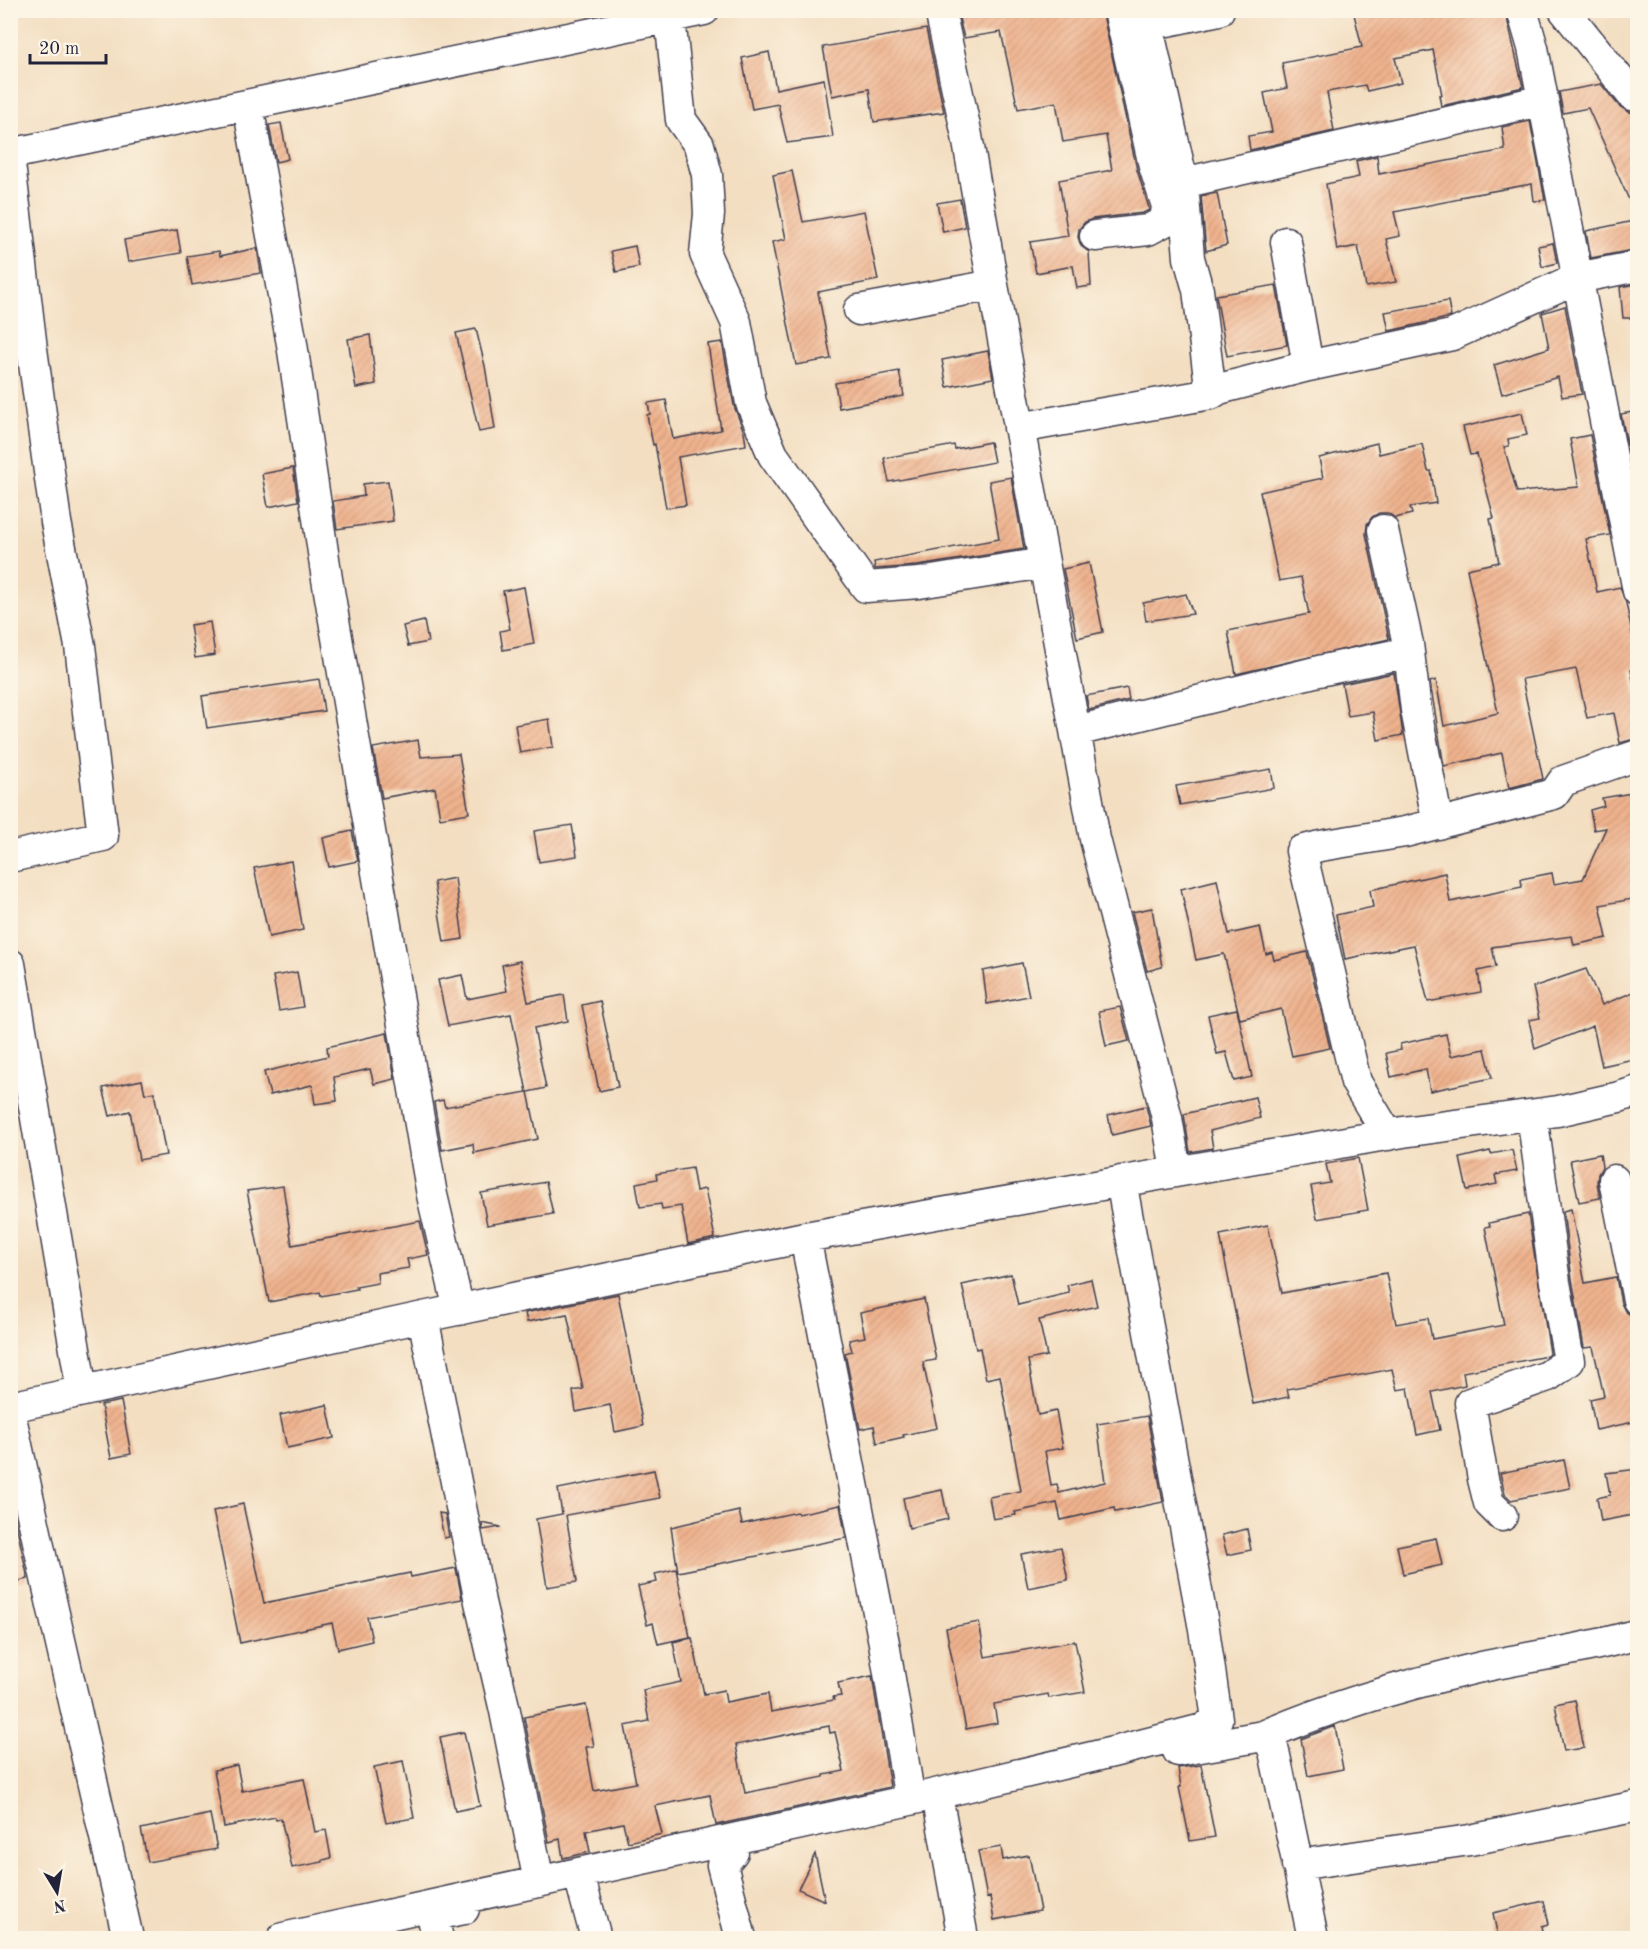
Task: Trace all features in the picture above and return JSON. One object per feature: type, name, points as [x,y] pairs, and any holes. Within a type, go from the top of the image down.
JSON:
[{"type":"street","points":[[10,153],[248,106],[616,20],[670,18],[704,10]]},
{"type":"street","points":[[940,10],[967,136],[1095,839],[1167,1118],[1176,1171]]},
{"type":"street","points":[[1095,236],[1148,230],[1165,220],[1167,206],[1154,166],[1119,10]]},
{"type":"street","points":[[1211,394],[1198,290],[1190,258],[1183,183],[1146,18],[1219,10]]},
{"type":"street","points":[[1522,10],[1533,48],[1577,279],[1625,455],[1638,591]]},
{"type":"street","points":[[1564,10],[1632,95],[1638,96]]},
{"type":"street","points":[[670,18],[681,120],[699,145],[707,175],[709,214],[705,254],[736,322],[752,403],[773,455],[866,587],[919,583],[1044,563]]},
{"type":"street","points":[[1183,183],[1543,100]]},
{"type":"street","points":[[248,106],[292,344],[327,579],[428,1172],[459,1310]]},
{"type":"street","points":[[10,164],[56,522],[80,646],[103,836],[10,857]]},
{"type":"street","points":[[1286,242],[1308,366]]},
{"type":"street","points":[[1019,428],[1211,394],[1219,389],[1308,366],[1452,335],[1577,279],[1638,266]]},
{"type":"street","points":[[859,310],[993,285]]},
{"type":"street","points":[[1383,530],[1409,652],[1416,710],[1438,824]]},
{"type":"street","points":[[1076,731],[1319,671],[1409,652]]},
{"type":"street","points":[[1388,1135],[1356,1082],[1301,851],[1405,832],[1554,794],[1563,781],[1638,755]]},
{"type":"street","points":[[10,964],[82,1391]]},
{"type":"street","points":[[10,1407],[805,1237],[1388,1135],[1569,1109],[1638,1091]]},
{"type":"street","points":[[1502,1516],[1489,1503],[1470,1403],[1548,1376],[1569,1361],[1555,1282],[1532,1115]]},
{"type":"street","points":[[1614,1180],[1638,1300]]},
{"type":"street","points":[[283,1938],[910,1800],[1192,1732],[1203,1729],[1217,1719],[1202,1617],[1121,1181]]},
{"type":"street","points":[[805,1237],[884,1643],[910,1800]]},
{"type":"street","points":[[423,1317],[539,1882]]},
{"type":"street","points":[[10,1413],[46,1583],[128,1938]]},
{"type":"street","points":[[438,1938],[434,1915],[582,1886],[939,1806],[1076,1770],[1263,1736],[1306,1717],[1408,1686],[1477,1668],[1638,1634]]},
{"type":"street","points":[[1263,1736],[1269,1740],[1274,1751],[1313,1938]]},
{"type":"street","points":[[939,1806],[963,1938]]},
{"type":"street","points":[[1297,1865],[1470,1840],[1638,1806]]},
{"type":"street","points":[[733,1852],[722,1865],[741,1938]]},
{"type":"street","points":[[582,1886],[596,1938]]},
{"type":"building","points":[[978,10],[1102,10],[1137,170],[1149,210],[1143,213],[1092,219],[1085,222],[1079,229],[1078,237],[1081,246],[1089,252],[1091,286],[1077,288],[1073,266],[1036,273],[1030,242],[1068,236],[1059,180],[1112,170],[1106,135],[1063,142],[1056,102],[1018,109],[1001,32],[964,38],[958,14]]},
{"type":"building","points":[[1353,10],[1505,10],[1523,87],[1441,106],[1439,95],[1442,95],[1433,50],[1395,58],[1401,83],[1367,91],[1365,85],[1327,92],[1334,131],[1250,150],[1248,136],[1272,132],[1264,93],[1287,88],[1282,63],[1362,47]]},
{"type":"building","points":[[926,29],[944,112],[874,122],[869,89],[832,96],[823,47]]},
{"type":"building","points":[[769,52],[776,89],[824,79],[833,137],[787,143],[778,104],[752,109],[742,58]]},
{"type":"building","points":[[1601,84],[1619,106],[1629,112],[1638,113],[1638,220],[1588,108],[1563,113],[1559,92]]},
{"type":"building","points":[[1530,121],[1545,200],[1534,201],[1532,184],[1394,212],[1400,236],[1386,239],[1396,282],[1366,287],[1358,246],[1337,250],[1326,184],[1359,177],[1356,161],[1377,156],[1379,174],[1505,150],[1502,127]]},
{"type":"building","points":[[281,123],[288,159],[276,162],[269,125]]},
{"type":"building","points":[[792,171],[803,222],[864,211],[878,280],[818,292],[831,359],[796,365],[772,242],[786,239],[773,175]]},
{"type":"building","points":[[1217,193],[1227,245],[1206,251],[1201,196]]},
{"type":"building","points":[[960,199],[965,227],[943,232],[937,203]]},
{"type":"building","points":[[1638,220],[1638,249],[1591,258],[1586,231]]},
{"type":"building","points":[[177,230],[181,253],[128,262],[124,240]]},
{"type":"building","points":[[1553,243],[1557,263],[1542,267],[1538,246]]},
{"type":"building","points":[[635,246],[639,267],[616,272],[611,251]]},
{"type":"building","points":[[257,248],[261,273],[192,285],[187,256],[219,251],[220,256]]},
{"type":"building","points":[[1638,284],[1638,318],[1623,318],[1620,287]]},
{"type":"building","points":[[1276,285],[1287,345],[1227,356],[1216,295]]},
{"type":"building","points":[[1448,301],[1451,317],[1389,331],[1385,312]]},
{"type":"building","points":[[1565,306],[1582,394],[1562,397],[1558,377],[1502,394],[1494,365],[1549,348],[1542,313]]},
{"type":"building","points":[[476,329],[485,366],[495,429],[479,432],[456,333]]},
{"type":"building","points":[[370,335],[376,384],[356,388],[348,339]]},
{"type":"building","points":[[722,342],[734,406],[744,432],[746,445],[678,457],[686,505],[666,508],[655,444],[653,445],[647,415],[650,414],[648,403],[666,400],[673,439],[721,430],[708,344]]},
{"type":"building","points":[[988,351],[993,378],[947,387],[942,360]]},
{"type":"building","points":[[899,371],[904,396],[839,408],[835,383]]},
{"type":"building","points":[[1638,411],[1638,498],[1621,414]]},
{"type":"building","points":[[1522,413],[1527,435],[1508,439],[1509,446],[1504,447],[1517,492],[1579,487],[1570,439],[1590,435],[1610,535],[1586,539],[1597,592],[1620,587],[1626,603],[1638,663],[1638,668],[1631,670],[1638,704],[1638,738],[1620,743],[1614,713],[1587,718],[1576,669],[1522,679],[1543,779],[1509,788],[1502,753],[1444,766],[1430,682],[1436,680],[1444,726],[1498,713],[1467,569],[1499,562],[1490,519],[1494,518],[1477,454],[1470,455],[1463,427]]},
{"type":"building","points":[[990,442],[994,462],[889,482],[884,458],[954,445],[955,449]]},
{"type":"building","points":[[1377,443],[1379,454],[1422,444],[1428,471],[1431,471],[1436,503],[1410,507],[1412,514],[1395,518],[1388,513],[1379,513],[1367,524],[1366,534],[1389,639],[1236,674],[1228,631],[1309,614],[1301,577],[1279,581],[1260,492],[1323,478],[1319,458]]},
{"type":"building","points":[[293,468],[298,501],[268,507],[262,474]]},
{"type":"building","points":[[1011,477],[1024,549],[917,566],[875,569],[874,562],[999,539],[989,481]]},
{"type":"building","points":[[388,481],[393,521],[337,529],[333,501],[364,496],[363,484]]},
{"type":"building","points":[[1089,563],[1103,632],[1077,638],[1063,569]]},
{"type":"building","points":[[524,587],[534,644],[503,650],[500,631],[510,629],[503,591]]},
{"type":"building","points":[[1186,594],[1193,614],[1146,621],[1143,603]]},
{"type":"building","points":[[424,621],[428,642],[408,646],[403,626]]},
{"type":"building","points":[[210,622],[215,655],[195,658],[190,625]]},
{"type":"building","points":[[1394,673],[1403,735],[1378,740],[1373,712],[1348,716],[1342,684]]},
{"type":"building","points":[[319,679],[324,711],[207,728],[202,696]]},
{"type":"building","points":[[1127,688],[1129,700],[1089,710],[1086,696]]},
{"type":"building","points":[[549,719],[553,747],[520,753],[515,725]]},
{"type":"building","points":[[418,740],[421,757],[459,754],[469,813],[440,818],[435,788],[382,798],[373,748]]},
{"type":"building","points":[[1271,769],[1274,788],[1180,805],[1176,786]]},
{"type":"building","points":[[1638,792],[1638,898],[1600,905],[1607,938],[1574,945],[1572,936],[1492,947],[1496,967],[1478,971],[1481,992],[1428,1002],[1414,945],[1345,959],[1336,915],[1373,907],[1370,890],[1445,873],[1450,902],[1522,887],[1521,879],[1552,873],[1554,884],[1583,879],[1606,828],[1594,830],[1590,810],[1604,806],[1602,798]]},
{"type":"building","points":[[572,825],[577,856],[539,862],[534,831]]},
{"type":"building","points":[[352,831],[358,861],[329,867],[323,838]]},
{"type":"building","points":[[291,861],[303,930],[269,937],[254,868]]},
{"type":"building","points":[[455,878],[463,939],[444,942],[434,882]]},
{"type":"building","points":[[1217,880],[1229,934],[1260,927],[1266,954],[1272,952],[1274,960],[1307,952],[1330,1048],[1292,1056],[1281,1009],[1240,1019],[1224,954],[1196,960],[1181,889]]},
{"type":"building","points":[[1152,908],[1162,967],[1147,971],[1132,912]]},
{"type":"building","points":[[520,961],[528,1002],[564,995],[568,1021],[534,1028],[546,1088],[528,1092],[538,1139],[474,1153],[473,1144],[442,1150],[434,1102],[443,1100],[445,1107],[527,1092],[511,1014],[448,1026],[438,980],[462,975],[467,999],[507,991],[502,965]]},
{"type":"building","points":[[1022,963],[1029,996],[987,1004],[983,971]]},
{"type":"building","points":[[1586,969],[1602,1005],[1638,990],[1638,1058],[1602,1066],[1593,1026],[1535,1049],[1529,1020],[1540,1018],[1533,987]]},
{"type":"building","points":[[297,972],[303,1007],[279,1011],[273,976]]},
{"type":"building","points":[[600,1001],[618,1087],[599,1091],[582,1005]]},
{"type":"building","points":[[1120,1007],[1129,1041],[1106,1046],[1099,1011]]},
{"type":"building","points":[[1237,1009],[1252,1077],[1234,1081],[1226,1052],[1217,1054],[1208,1015]]},
{"type":"building","points":[[387,1033],[395,1079],[374,1084],[370,1069],[334,1077],[337,1101],[315,1104],[312,1085],[270,1095],[264,1072],[328,1056],[327,1047]]},
{"type":"building","points":[[1446,1034],[1451,1056],[1485,1049],[1492,1078],[1430,1091],[1426,1069],[1391,1077],[1386,1053],[1401,1050],[1400,1044]]},
{"type":"building","points":[[142,1080],[145,1094],[154,1092],[166,1155],[139,1160],[130,1111],[110,1116],[103,1088]]},
{"type":"building","points":[[1255,1097],[1260,1118],[1210,1131],[1213,1148],[1190,1152],[1184,1114]]},
{"type":"building","points":[[1146,1106],[1151,1126],[1112,1135],[1108,1115]]},
{"type":"building","points":[[1512,1150],[1517,1171],[1495,1175],[1497,1184],[1467,1190],[1460,1158],[1490,1151],[1491,1154]]},
{"type":"building","points":[[1600,1154],[1602,1167],[1597,1183],[1600,1198],[1579,1202],[1570,1160]]},
{"type":"building","points":[[1358,1158],[1368,1210],[1317,1219],[1311,1186],[1330,1183],[1326,1164]]},
{"type":"building","points":[[692,1168],[696,1191],[705,1189],[715,1238],[688,1244],[681,1206],[662,1209],[661,1204],[640,1207],[636,1183],[657,1179],[656,1174]]},
{"type":"building","points":[[1638,1171],[1638,1191],[1634,1192],[1629,1173]]},
{"type":"building","points":[[546,1182],[553,1214],[487,1225],[481,1193]]},
{"type":"building","points":[[283,1186],[292,1245],[420,1221],[428,1255],[407,1259],[409,1268],[377,1273],[378,1283],[321,1296],[320,1292],[269,1302],[247,1191]]},
{"type":"building","points":[[1571,1209],[1585,1283],[1616,1277],[1621,1303],[1625,1311],[1638,1317],[1638,1421],[1596,1430],[1590,1399],[1604,1396],[1593,1347],[1584,1348],[1563,1211]]},
{"type":"building","points":[[1528,1214],[1550,1353],[1547,1356],[1463,1372],[1465,1385],[1432,1392],[1440,1430],[1417,1435],[1408,1388],[1397,1390],[1392,1369],[1287,1389],[1289,1397],[1253,1404],[1220,1235],[1268,1225],[1282,1293],[1386,1273],[1396,1324],[1428,1318],[1432,1339],[1504,1325],[1485,1227],[1490,1226],[1489,1223]]},
{"type":"building","points":[[1011,1274],[1018,1305],[1069,1293],[1067,1285],[1091,1279],[1097,1306],[1039,1320],[1047,1356],[1028,1360],[1038,1415],[1056,1411],[1063,1448],[1045,1451],[1051,1485],[1057,1484],[1059,1493],[1105,1482],[1097,1424],[1147,1416],[1163,1502],[1115,1512],[1114,1508],[1061,1520],[1057,1503],[993,1519],[989,1497],[1021,1491],[1000,1376],[986,1379],[980,1348],[976,1349],[962,1285]]},
{"type":"building","points":[[618,1294],[643,1426],[615,1432],[610,1405],[576,1412],[573,1391],[583,1389],[567,1314],[527,1322],[525,1313]]},
{"type":"building","points":[[924,1299],[936,1360],[923,1362],[937,1428],[877,1443],[874,1426],[860,1429],[845,1353],[852,1351],[849,1340],[865,1337],[860,1313]]},
{"type":"building","points":[[121,1401],[131,1454],[111,1458],[101,1405]]},
{"type":"building","points":[[327,1405],[334,1438],[287,1448],[280,1415]]},
{"type":"building","points":[[1564,1460],[1570,1488],[1511,1500],[1505,1494],[1500,1473]]},
{"type":"building","points":[[1638,1469],[1638,1514],[1601,1521],[1597,1498],[1610,1495],[1606,1473]]},
{"type":"building","points":[[654,1470],[660,1498],[566,1515],[577,1582],[547,1587],[536,1519],[562,1514],[558,1489]]},
{"type":"building","points":[[942,1490],[948,1519],[909,1528],[903,1498]]},
{"type":"building","points":[[243,1504],[264,1603],[410,1573],[411,1577],[456,1568],[462,1599],[367,1617],[372,1641],[338,1649],[332,1623],[240,1643],[213,1511]]},
{"type":"building","points":[[840,1505],[846,1538],[678,1572],[671,1527],[739,1511],[742,1524]]},
{"type":"building","points":[[439,1513],[445,1514],[449,1537],[444,1538]]},
{"type":"building","points":[[10,1514],[14,1514],[28,1579],[10,1583]]},
{"type":"building","points":[[482,1523],[501,1527],[483,1530]]},
{"type":"building","points":[[1247,1529],[1251,1550],[1227,1555],[1222,1535]]},
{"type":"building","points":[[1436,1538],[1442,1565],[1403,1574],[1397,1546]]},
{"type":"building","points":[[1061,1547],[1068,1580],[1028,1588],[1021,1554]]},
{"type":"building","points":[[676,1569],[690,1637],[658,1644],[653,1623],[647,1625],[638,1586],[657,1582],[655,1574]]},
{"type":"building","points":[[979,1622],[985,1657],[1075,1641],[1085,1692],[1049,1698],[1048,1694],[994,1704],[997,1723],[966,1729],[946,1628]]},
{"type":"building","points":[[692,1638],[704,1694],[724,1690],[726,1702],[768,1694],[771,1712],[834,1700],[833,1697],[841,1696],[838,1683],[872,1676],[890,1787],[716,1825],[710,1795],[655,1806],[662,1834],[628,1842],[623,1823],[586,1831],[590,1852],[563,1858],[560,1839],[549,1842],[524,1717],[586,1705],[594,1746],[586,1747],[594,1791],[636,1783],[625,1726],[649,1721],[643,1690],[681,1682],[673,1642]],"holes":[[[829,1726],[830,1733],[835,1732],[844,1771],[745,1793],[736,1745]]]},
{"type":"building","points":[[1575,1700],[1584,1748],[1564,1751],[1555,1704]]},
{"type":"building","points":[[1335,1726],[1343,1769],[1308,1776],[1301,1739]]},
{"type":"building","points":[[464,1732],[480,1806],[455,1811],[440,1737]]},
{"type":"building","points":[[403,1761],[414,1818],[386,1823],[374,1767]]},
{"type":"building","points":[[237,1765],[242,1791],[304,1779],[315,1832],[326,1830],[331,1858],[323,1862],[292,1868],[281,1819],[276,1820],[275,1817],[224,1827],[214,1770]]},
{"type":"building","points":[[1201,1765],[1215,1837],[1190,1841],[1179,1787],[1181,1787],[1178,1768]]},
{"type":"building","points":[[210,1814],[217,1849],[148,1862],[141,1829]]},
{"type":"building","points":[[1001,1847],[1003,1860],[1029,1855],[1040,1911],[994,1920],[990,1897],[987,1898],[978,1851]]},
{"type":"building","points":[[815,1854],[825,1901],[798,1889]]},
{"type":"building","points":[[1544,1901],[1549,1924],[1542,1926],[1543,1931],[1498,1938],[1493,1913]]}]
